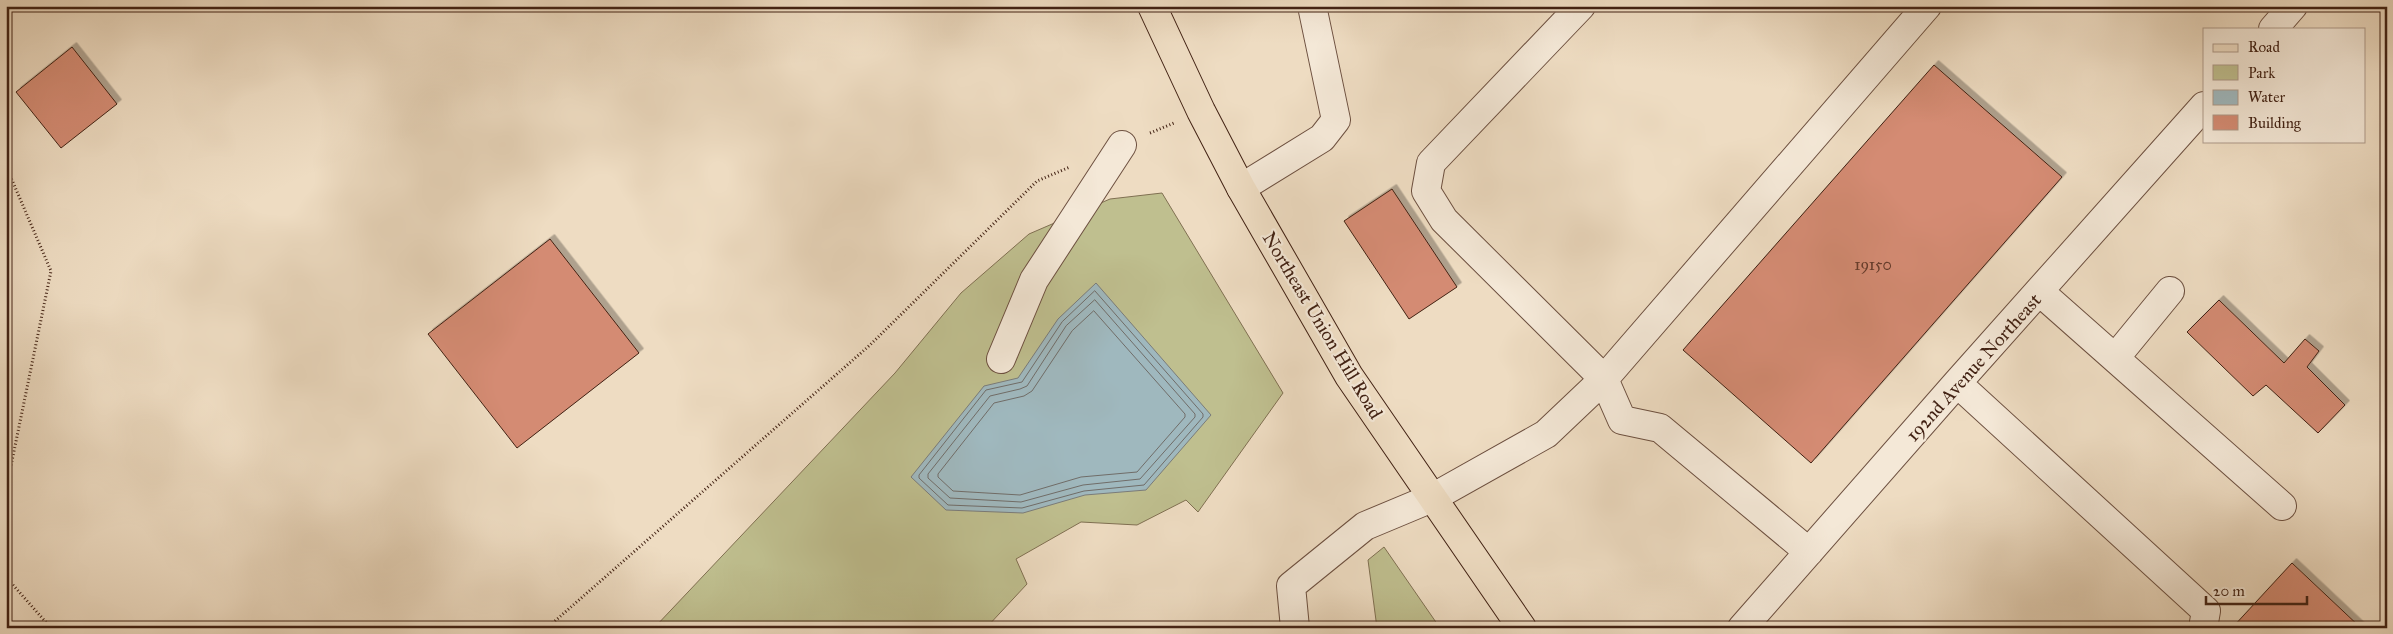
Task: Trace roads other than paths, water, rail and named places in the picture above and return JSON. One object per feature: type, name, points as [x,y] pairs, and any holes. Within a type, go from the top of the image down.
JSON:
[{"type":"main road","name":"Northeast Union Hill Road","points":[[1152,6],[1201,111],[1241,188],[1349,376],[1522,628]]},
{"type":"street","points":[[1241,188],[1322,138],[1336,120],[1312,6]]},
{"type":"street","points":[[1581,6],[1431,163],[1426,191],[1444,220],[1604,379],[1622,420],[1660,428],[1809,552]]},
{"type":"street","points":[[1295,628],[1291,586],[1365,526],[1432,498],[1546,434],[1604,379],[1927,6]]},
{"type":"street","points":[[2274,28],[2293,6]]},
{"type":"street","name":"192nd Avenue Northeast","points":[[1742,628],[1957,382],[2040,292],[2203,107]]},
{"type":"street","points":[[1001,359],[1034,280],[1122,144]]},
{"type":"street","points":[[2115,358],[2170,290]]},
{"type":"street","points":[[2040,292],[2282,506]]},
{"type":"street","points":[[1957,382],[2206,611],[2203,628]]},
{"type":"water","points":[[1096,283],[1211,415],[1146,490],[1085,495],[1023,513],[946,510],[911,477],[984,386],[1018,378],[1058,319]]}]
